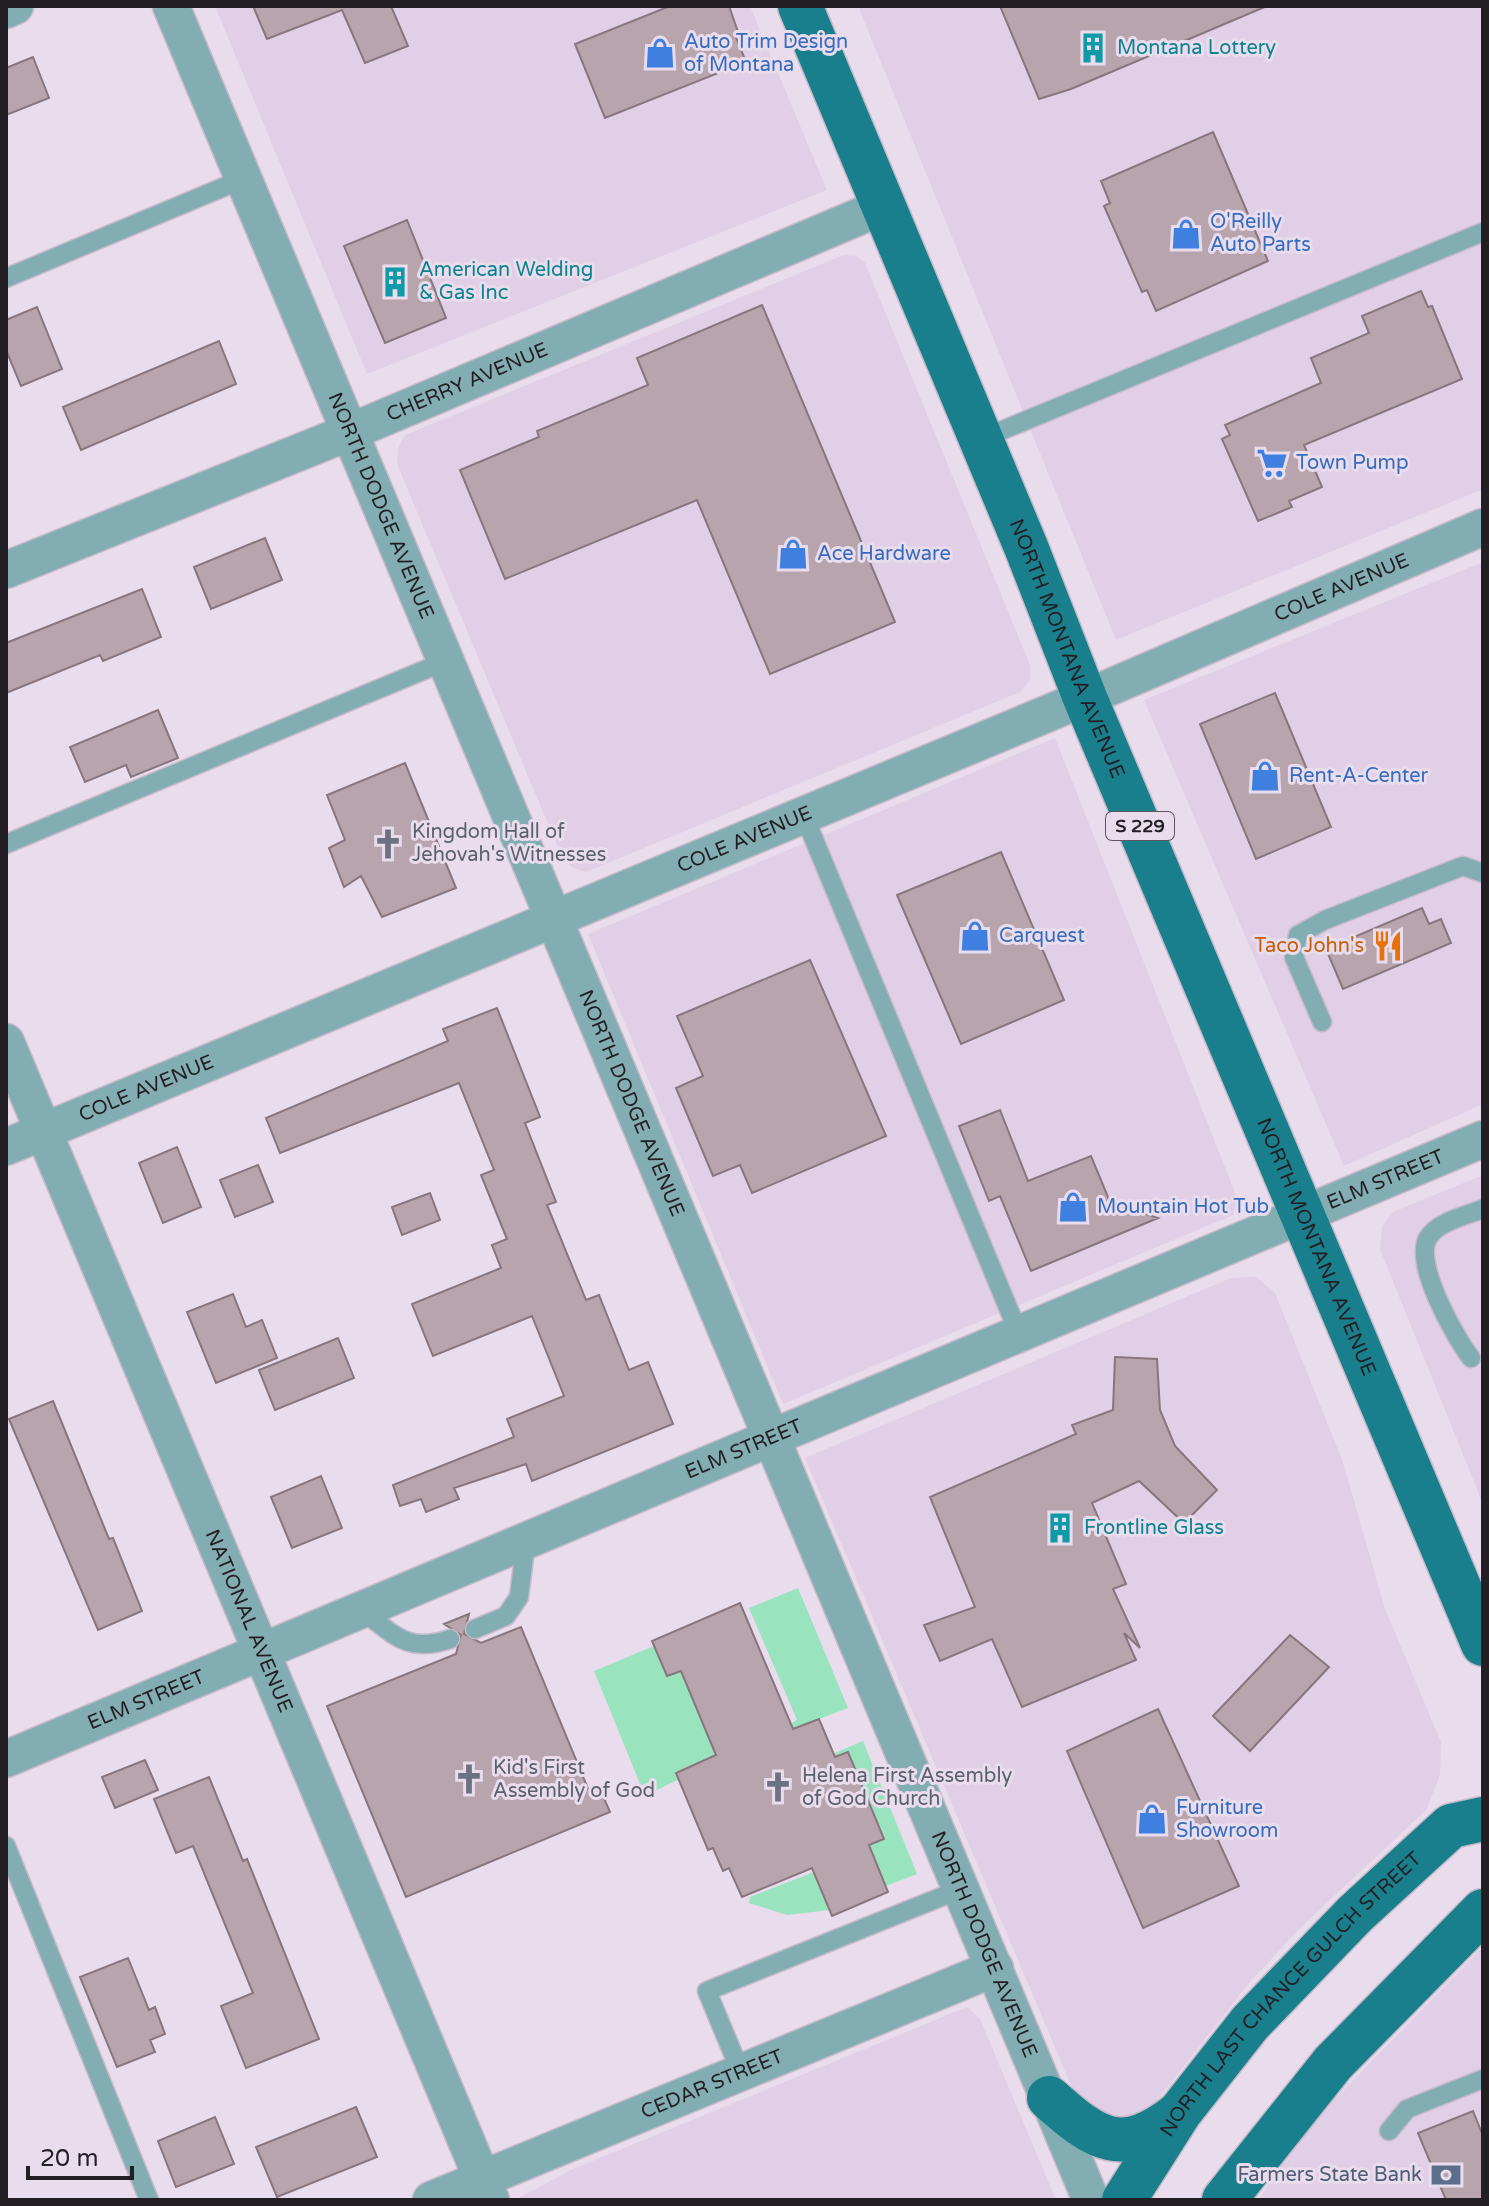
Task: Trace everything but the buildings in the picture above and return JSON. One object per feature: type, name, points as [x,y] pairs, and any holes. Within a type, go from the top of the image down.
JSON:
[{"type":"main road","name":"NORTH MONTANA AVENUE","points":[[800,6],[981,439],[1085,698],[1239,1057],[1302,1215],[1483,1644]]},
{"type":"main road","name":"NORTH LAST CHANCE GULCH STREET","points":[[1124,2200],[1180,2112],[1250,2023],[1355,1914],[1451,1826],[1483,1819]]},
{"type":"main road","points":[[1224,2200],[1333,2063],[1483,1911]]},
{"type":"main road","points":[[1049,2098],[1086,2131],[1113,2139],[1138,2137],[1157,2130],[1180,2112]]},
{"type":"street","points":[[6,10],[15,6]]},
{"type":"street","name":"NORTH DODGE AVENUE","points":[[171,6],[1091,2200]]},
{"type":"street","name":"CHERRY AVENUE","points":[[6,570],[350,432],[882,207]]},
{"type":"street","name":"COLE AVENUE","points":[[6,1147],[553,916],[1085,698],[1483,527]]},
{"type":"street","name":"NATIONAL AVENUE","points":[[6,1042],[487,2189]]},
{"type":"street","name":"ELM STREET","points":[[6,1759],[1483,1139]]},
{"type":"street","name":"CEDAR STREET","points":[[431,2200],[487,2189],[741,2073],[995,1968]]},
{"type":"lane","points":[[6,278],[243,179]]},
{"type":"lane","points":[[981,439],[1483,232]]},
{"type":"lane","points":[[6,844],[446,661]]},
{"type":"lane","points":[[803,813],[1019,1334]]},
{"type":"lane","points":[[1322,1022],[1294,957],[1298,935],[1325,920],[1463,866],[1483,873]]},
{"type":"lane","points":[[1471,1358],[1454,1336],[1423,1258],[1428,1237],[1446,1224],[1483,1209]]},
{"type":"lane","points":[[475,1629],[506,1616],[519,1597],[526,1541]]},
{"type":"lane","points":[[361,1610],[406,1643],[427,1647],[450,1639]]},
{"type":"lane","points":[[6,1846],[149,2200]]},
{"type":"lane","points":[[741,2073],[707,1991],[961,1889]]},
{"type":"lane","points":[[1389,2131],[1407,2109],[1483,2079]]},
{"type":"shaded area","points":[[215,6],[750,6],[827,190],[367,374]]},
{"type":"shaded area","points":[[858,6],[1483,6],[1483,489],[1116,640]]},
{"type":"shaded area","points":[[844,255],[856,256],[865,263],[1030,665],[1030,680],[1020,692],[586,872],[573,868],[562,857],[397,464],[398,448],[405,435]]},
{"type":"shaded area","points":[[1483,562],[1483,1104],[1344,1166],[1144,700]]},
{"type":"shaded area","points":[[1055,738],[1238,1200],[1233,1215],[783,1404],[588,934]]},
{"type":"shaded area","points":[[1483,1175],[1483,1504],[1380,1249],[1382,1227],[1393,1212]]},
{"type":"shaded area","points":[[1256,1277],[1275,1293],[1343,1462],[1385,1609],[1441,1742],[1440,1775],[1426,1810],[1301,1927],[1249,1983],[1144,2117],[1085,2118],[805,1458],[1231,1278]]},
{"type":"shaded area","points":[[1483,1947],[1483,2200],[1259,2200],[1295,2140]]},
{"type":"shaded area","points":[[967,2007],[980,2019],[1056,2200],[515,2200],[573,2169]]},
{"type":"green space","points":[[798,1588],[848,1708],[793,1729],[791,1724],[797,1720],[749,1608]]},
{"type":"green space","points":[[654,1646],[667,1676],[681,1671],[716,1755],[676,1772],[679,1779],[645,1796],[594,1671]]},
{"type":"green space","points":[[863,1741],[917,1874],[886,1886],[869,1845],[884,1839],[848,1752],[823,1762],[821,1759]]},
{"type":"green space","points":[[814,1872],[830,1910],[787,1915],[749,1903],[750,1897]]},
{"type":"place","name":"Montana Lottery","points":[[1093,48]]},
{"type":"place","name":"Auto Trim Design of Montana","points":[[660,53]]},
{"type":"place","name":"O'Reilly Auto Parts","points":[[1186,234]]},
{"type":"place","name":"American Welding & Gas Inc","points":[[395,282]]},
{"type":"place","name":"Town Pump","points":[[1272,463]]},
{"type":"place","name":"Ace Hardware","points":[[793,554]]},
{"type":"place","name":"Rent-A-Center","points":[[1265,776]]},
{"type":"place","name":"Kingdom Hall of Jehovah's Witnesses","points":[[388,844]]},
{"type":"place","name":"Carquest","points":[[975,936]]},
{"type":"place","name":"Taco John's","points":[[1388,946]]},
{"type":"place","name":"Mountain Hot Tub","points":[[1073,1207]]},
{"type":"place","name":"Frontline Glass","points":[[1060,1528]]},
{"type":"place","name":"Kid's First Assembly of God","points":[[469,1779]]},
{"type":"place","name":"Helena First Assembly of God Church","points":[[778,1787]]},
{"type":"place","name":"Furniture Showroom","points":[[1152,1819]]},
{"type":"place","name":"Farmers State Bank","points":[[1446,2175]]}]
